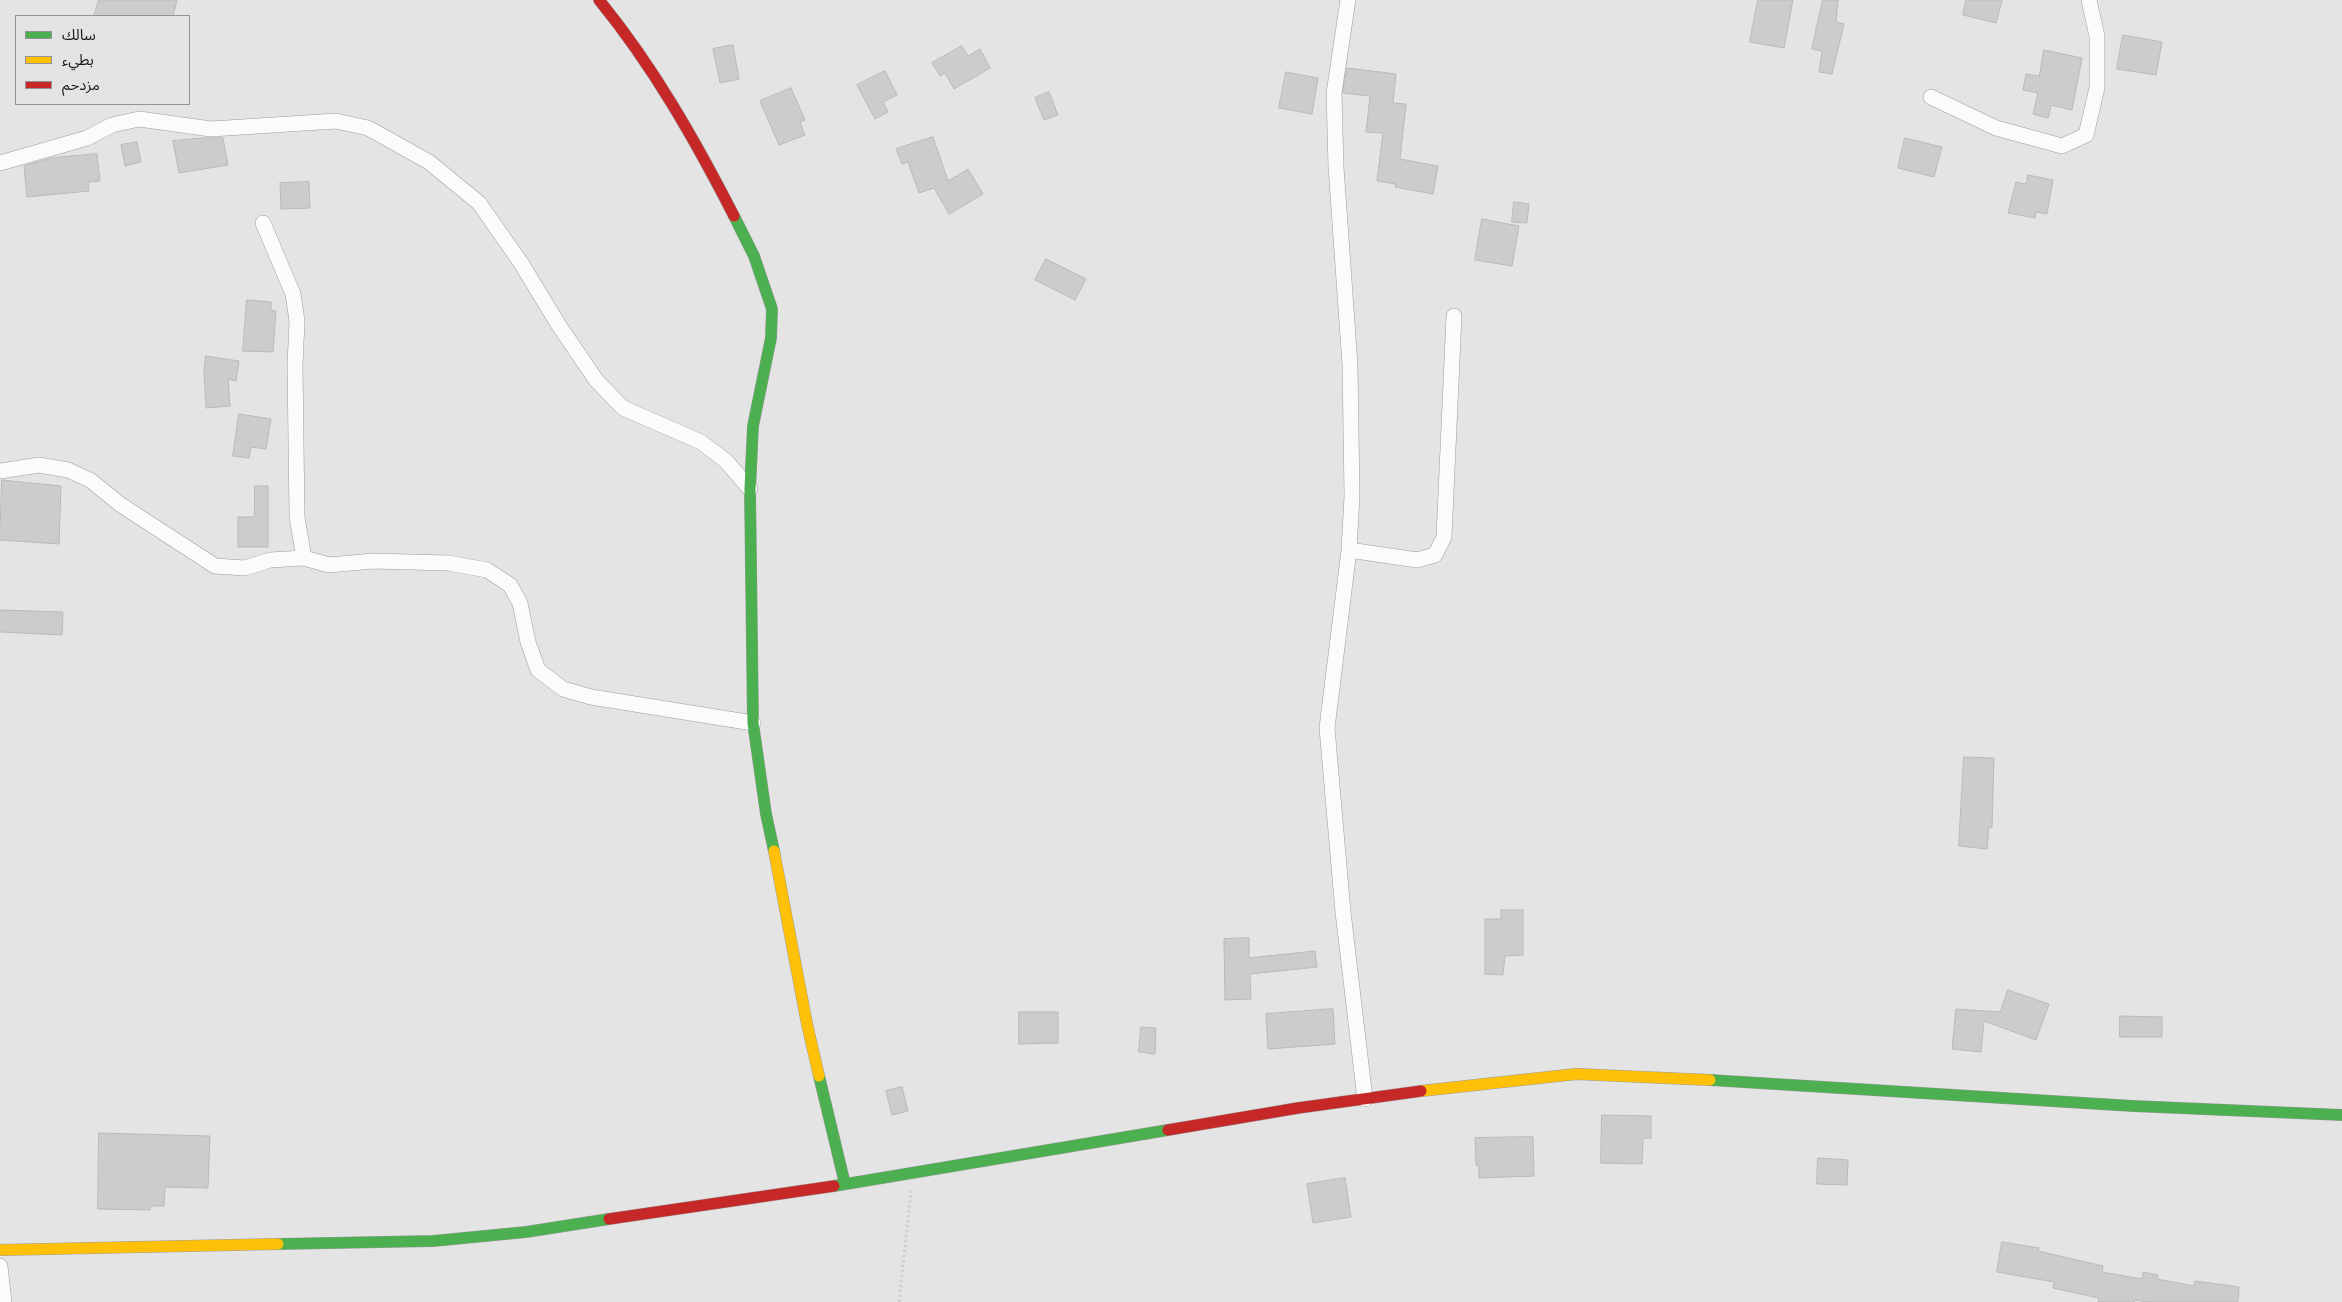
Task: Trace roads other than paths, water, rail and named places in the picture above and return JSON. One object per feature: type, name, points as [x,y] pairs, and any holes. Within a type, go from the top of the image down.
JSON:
[{"type":"street","points":[[599,0],[627,34],[696,142],[754,256],[772,309],[771,338],[753,426],[750,489],[753,723],[766,814],[780,872],[808,1024],[845,1184]]},
{"type":"street","points":[[1348,0],[1334,93],[1336,166],[1350,365],[1352,496],[1349,550],[1327,728],[1343,912],[1365,1099]]},
{"type":"street","points":[[1932,97],[1996,128],[2062,146],[2086,135],[2097,88],[2097,36],[2089,0]]},
{"type":"street","points":[[0,163],[88,138],[112,125],[140,119],[210,130],[336,120],[368,128],[429,162],[479,203],[521,263],[558,324],[596,380],[622,408],[701,442],[726,461],[750,489]]},
{"type":"street","points":[[263,223],[293,294],[297,321],[295,365],[297,517],[304,558]]},
{"type":"street","points":[[1349,550],[1418,560],[1435,555],[1444,537],[1454,316]]},
{"type":"street","points":[[0,471],[39,465],[68,470],[90,480],[121,505],[215,566],[245,568],[270,560],[304,558],[329,565],[373,561],[448,564],[487,570],[510,585],[520,604],[528,642],[538,670],[563,689],[591,698],[753,723]]},
{"type":"street","points":[[0,1250],[433,1241],[526,1232],[845,1184],[1298,1108],[1471,1084],[1576,1074],[1670,1076],[2133,1106],[2342,1115]]},
{"type":"street","points":[[0,1266],[4,1302]]}]
